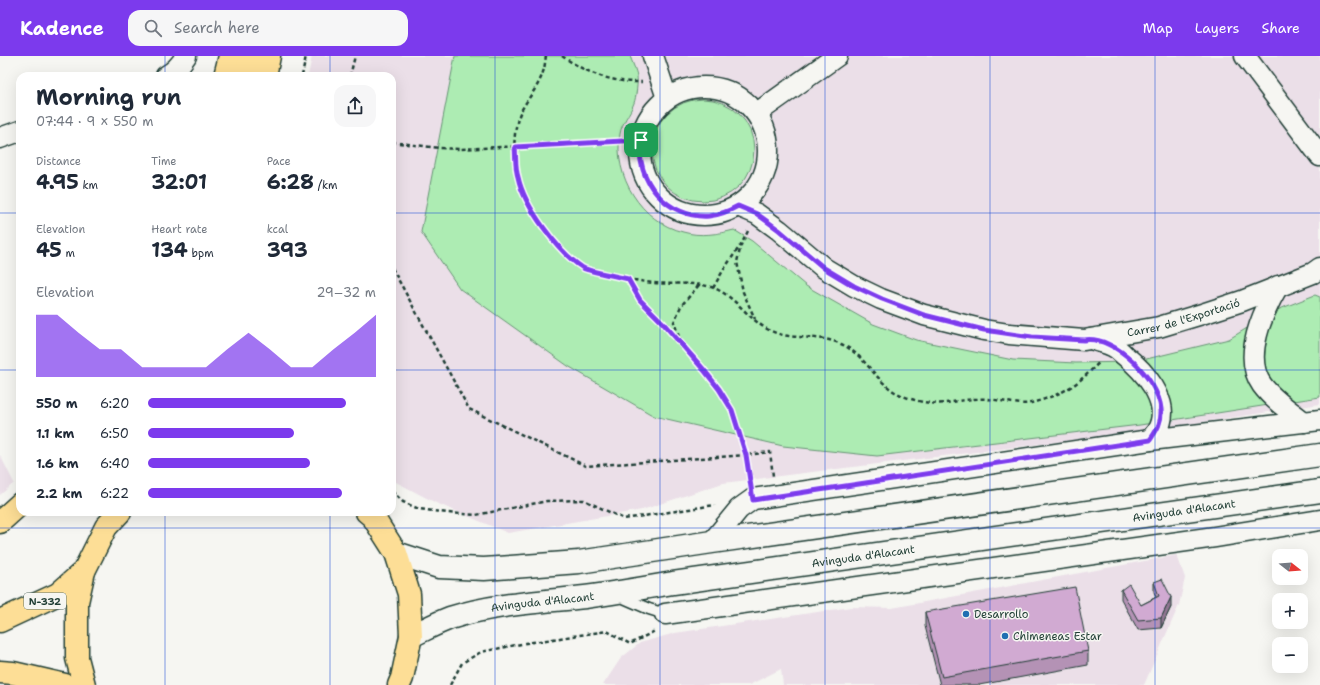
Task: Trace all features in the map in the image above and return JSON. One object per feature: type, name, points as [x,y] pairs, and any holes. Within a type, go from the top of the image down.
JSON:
[{"type":"highway","points":[[225,72],[230,56]]},
{"type":"highway","points":[[246,72],[251,56]]},
{"type":"highway","points":[[266,72],[269,56]]},
{"type":"highway","points":[[0,522],[16,508]]},
{"type":"highway","points":[[84,685],[77,658],[77,602],[84,571],[106,527],[116,516]]},
{"type":"highway","points":[[372,516],[396,553],[409,594],[411,636],[402,678],[399,685]]},
{"type":"highway","name":"N-332","points":[[0,620],[21,612],[58,594],[84,571]]},
{"type":"highway","points":[[0,672],[13,673],[65,685]]},
{"type":"main road","points":[[396,553],[439,567],[484,569],[579,562],[1320,455]]},
{"type":"main road","name":"Avinguda d'Alacant","points":[[411,636],[448,619],[470,613],[531,602],[612,593],[1320,491]]},
{"type":"street","points":[[172,72],[183,62],[186,56]]},
{"type":"street","points":[[653,56],[665,90],[644,127],[641,140],[641,164],[647,182],[658,197],[673,208],[691,215],[709,216],[728,212],[738,206],[758,188],[766,170],[769,150],[766,130],[757,113],[742,98],[724,89],[705,86],[665,90]]},
{"type":"street","points":[[757,113],[837,56]]},
{"type":"street","points":[[1245,56],[1320,156]]},
{"type":"street","points":[[0,138],[16,132]]},
{"type":"street","name":"Carrer de l'Exportació","points":[[738,206],[757,214],[779,230],[824,268],[882,299],[924,315],[984,330],[1009,334],[1072,340],[1091,339],[1159,327],[1235,303],[1320,268]]},
{"type":"street","points":[[1278,286],[1260,320],[1256,337],[1254,365],[1261,384],[1271,397],[1312,421]]},
{"type":"street","points":[[1091,339],[1114,347],[1134,362],[1154,386],[1161,409],[1161,417],[1159,427],[1150,440]]},
{"type":"street","points":[[712,542],[739,509],[753,500],[1150,440],[1312,421]]},
{"type":"street","points":[[665,614],[1320,520]]},
{"type":"lane","points":[[612,593],[649,609],[665,614]]},
{"type":"path","points":[[303,72],[306,56]]},
{"type":"path","points":[[351,72],[355,56]]},
{"type":"path","points":[[546,56],[543,72],[521,112],[516,127],[515,147],[518,177],[522,190],[535,216],[545,230],[567,255],[584,269],[628,279],[655,283],[700,285],[713,288],[733,300],[768,330],[781,336],[797,338],[826,338],[849,347],[880,381],[897,393],[929,403],[944,403],[984,398],[1032,403],[1066,390],[1080,381],[1114,347]]},
{"type":"path","points":[[562,56],[581,68],[610,79],[665,90]]},
{"type":"path","points":[[396,142],[444,148],[515,147],[641,140]]},
{"type":"path","points":[[713,288],[741,245],[757,214]]},
{"type":"path","points":[[741,245],[737,262],[743,292],[755,320]]},
{"type":"path","points":[[396,275],[469,409],[586,466],[746,455]]},
{"type":"path","points":[[628,279],[640,300],[662,322],[708,375],[732,410],[746,455],[753,500]]},
{"type":"path","points":[[681,345],[674,322],[681,306],[700,285]]},
{"type":"path","points":[[396,495],[403,502],[419,509],[448,513],[476,514],[547,501],[584,500],[624,519],[718,505]]},
{"type":"path","points":[[450,685],[462,663],[481,652],[526,643],[607,631],[622,639]]},
{"type":"shaded area","points":[[312,56],[1320,56],[1320,404],[1132,433],[723,483],[642,510],[508,533],[436,503],[396,482],[396,72],[309,72]]},
{"type":"shaded area","points":[[0,455],[14,483],[0,495]]},
{"type":"shaded area","points":[[1177,555],[1185,578],[1179,605],[1144,685],[783,685],[781,669],[749,685],[603,685],[621,658],[640,643],[675,633],[851,607],[892,608]]},
{"type":"green space","points":[[455,56],[630,56],[637,76],[637,90],[634,103],[621,130],[619,150],[621,166],[626,181],[633,195],[643,208],[654,218],[668,227],[689,234],[722,233],[734,230],[752,241],[806,286],[873,324],[916,340],[1013,360],[1076,363],[1134,362],[1229,339],[1277,310],[1315,295],[1320,297],[1320,397],[1140,425],[877,456],[783,446],[654,416],[568,366],[460,289],[421,232]]},
{"type":"green space","points":[[703,99],[723,103],[739,114],[750,130],[754,150],[750,170],[739,186],[723,197],[703,201],[683,197],[667,186],[656,170],[652,150],[656,130],[667,114],[683,103]]},
{"type":"building","points":[[1162,579],[1171,597],[1161,618],[1138,620],[1121,590],[1129,584],[1141,605],[1159,596],[1154,582]]},
{"type":"building","name":"Chimeneas Estar","points":[[1075,587],[1088,651],[942,677],[925,612]]},
{"type":"place","name":"Desarrollo","points":[[966,614]]},
{"type":"place","name":"Chimeneas Estar","points":[[1005,636]]},
{"type":"route","points":[[641,140],[641,164],[647,182],[658,197],[673,208],[691,215],[709,216],[728,212],[738,206],[757,214],[779,230],[824,268],[854,286],[882,299],[924,315],[954,324],[984,330],[1032,337],[1084,340],[1091,339],[1114,347],[1134,362],[1154,386],[1161,409],[1159,427],[1150,440],[753,500],[746,455],[732,410],[719,389],[662,322],[640,300],[628,279],[584,269],[567,255],[535,216],[524,196],[518,177],[515,147],[641,140]]}]
